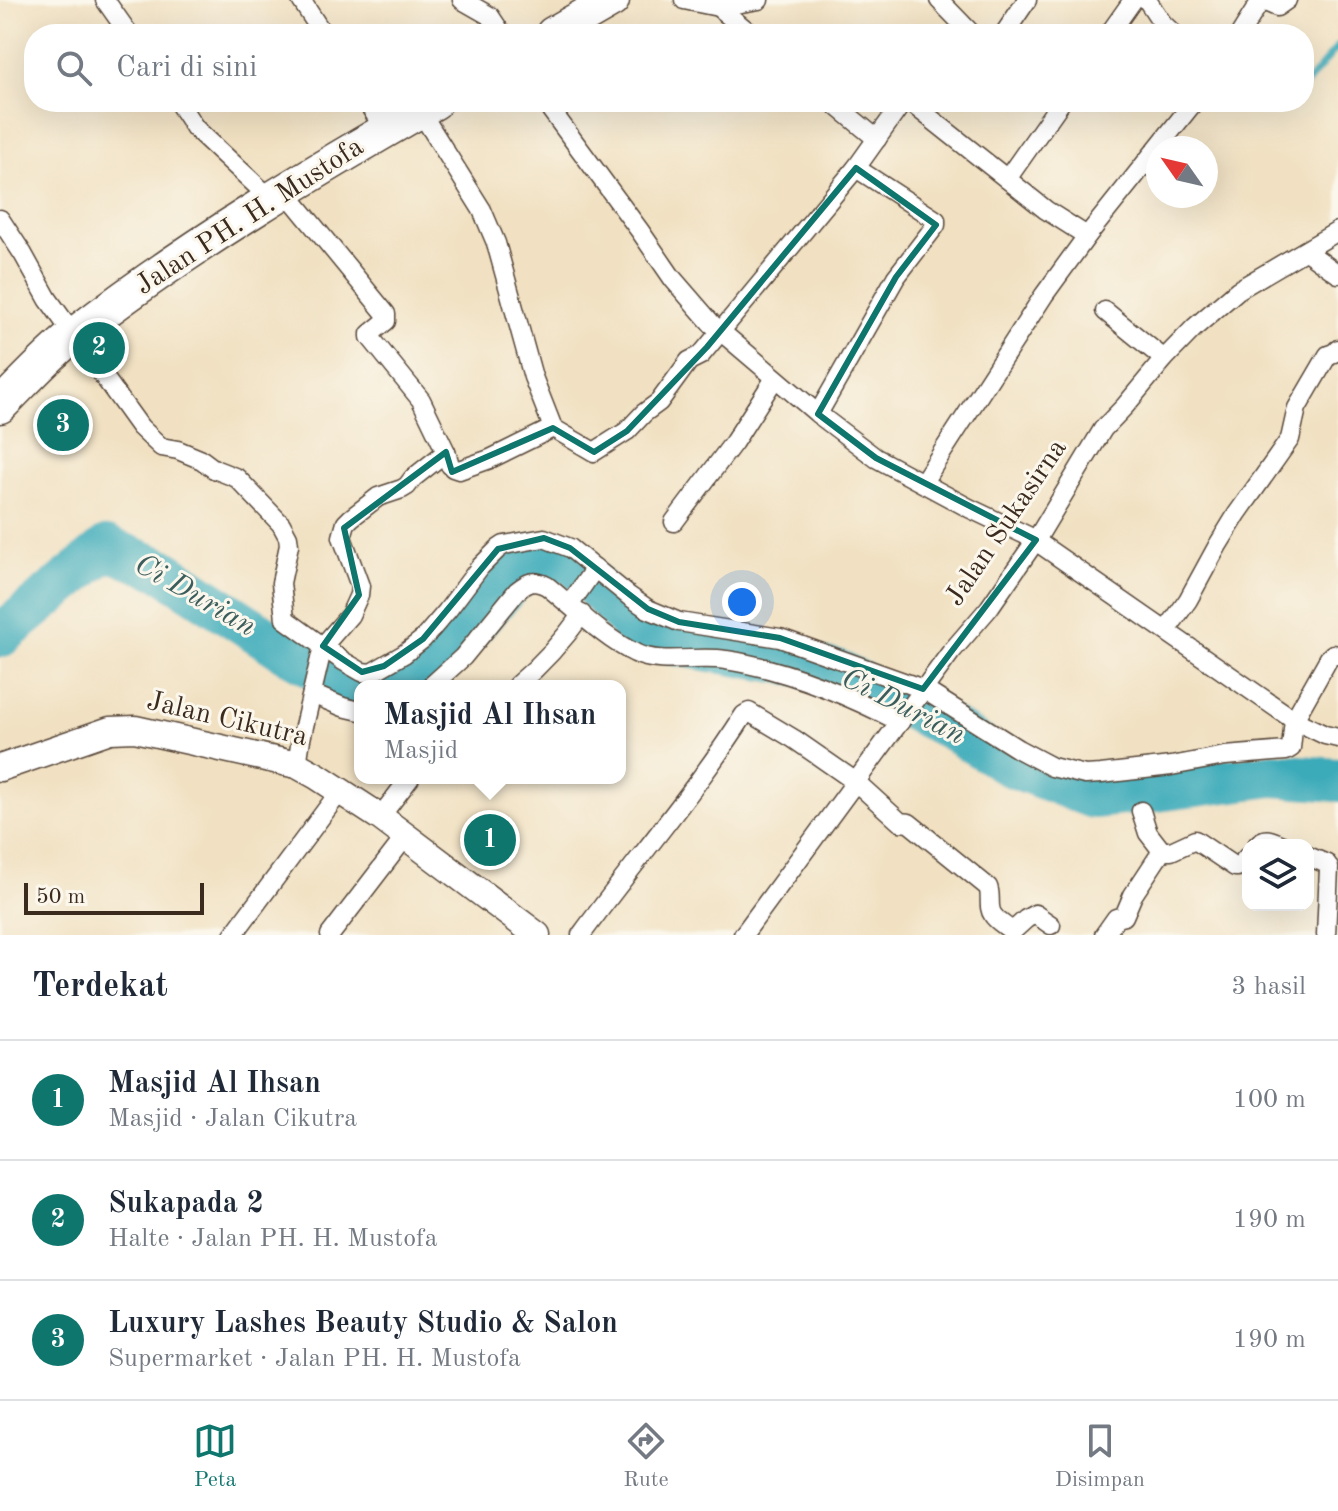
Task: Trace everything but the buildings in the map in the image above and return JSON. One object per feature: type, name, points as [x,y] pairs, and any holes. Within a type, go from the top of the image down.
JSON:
[{"type":"highway","points":[[570,24],[612,0]]},
{"type":"highway","name":"Jalan PH. H. Mustofa","points":[[0,406],[73,335],[189,253],[278,196],[376,116],[396,112]]},
{"type":"main road","name":"Jalan Cikutra","points":[[0,768],[110,730],[135,729],[297,765],[380,817],[537,935]]},
{"type":"street","points":[[105,0],[122,24]]},
{"type":"street","points":[[301,0],[317,24]]},
{"type":"street","points":[[462,0],[490,16],[495,24]]},
{"type":"street","points":[[684,0],[718,7],[759,0]]},
{"type":"street","points":[[939,0],[956,24]]},
{"type":"street","points":[[1011,24],[1027,0]]},
{"type":"street","points":[[1246,24],[1260,2],[1277,7],[1287,0]]},
{"type":"street","points":[[1117,24],[1137,1],[1163,24]]},
{"type":"street","points":[[718,7],[739,24]]},
{"type":"street","points":[[185,112],[195,128],[278,196],[386,314],[386,321],[370,337],[421,400],[453,468],[459,470],[490,459],[553,428]]},
{"type":"street","points":[[430,112],[496,243],[533,377],[553,428],[594,452],[627,431],[659,402],[689,361],[701,355],[856,168],[896,112]]},
{"type":"street","points":[[552,112],[673,279],[720,331],[818,414],[876,458],[1036,540],[1294,720],[1338,738]]},
{"type":"street","points":[[844,112],[877,139]]},
{"type":"street","points":[[923,112],[1046,210],[1087,236]]},
{"type":"street","points":[[1007,179],[1054,112]]},
{"type":"street","points":[[923,482],[1044,295],[1186,112]]},
{"type":"street","points":[[818,414],[896,277],[936,225],[936,220],[856,168]]},
{"type":"street","points":[[0,219],[48,299],[140,427],[161,447],[191,455],[237,478],[281,524],[289,545],[281,583],[283,614],[288,623],[362,672],[371,673],[384,666],[423,639],[485,562],[504,545],[540,538],[570,548],[594,570],[648,609],[679,622],[780,638],[921,692],[1052,767],[1085,775],[1286,751],[1291,748],[1294,720],[1329,658],[1333,654],[1338,655]]},
{"type":"street","name":"Jalan Sukasirna","points":[[743,935],[951,652],[989,608],[1036,540],[1095,440],[1164,359],[1238,290],[1338,231]]},
{"type":"street","points":[[1306,251],[1338,274]]},
{"type":"street","points":[[1105,311],[1164,359]]},
{"type":"street","points":[[1166,631],[1188,600],[1237,514],[1290,439],[1297,408],[1328,355],[1338,349]]},
{"type":"street","points":[[674,522],[716,467],[775,378]]},
{"type":"street","points":[[297,765],[323,647],[355,607],[360,586],[342,537],[346,523],[378,497],[407,486],[446,452]]},
{"type":"street","points":[[524,680],[561,641],[594,570]]},
{"type":"street","points":[[438,680],[463,657],[524,585],[533,581],[540,582],[575,606],[636,654],[672,659],[723,659],[768,668],[902,719]]},
{"type":"street","points":[[312,691],[354,710]]},
{"type":"street","points":[[581,935],[627,872],[679,810],[749,712],[856,782],[900,822],[909,823],[988,887],[991,912],[1007,932],[1035,914],[1051,925]]},
{"type":"street","points":[[380,817],[405,784]]},
{"type":"street","points":[[233,935],[341,790]]},
{"type":"street","points":[[1141,811],[1148,833],[1162,851]]},
{"type":"street","points":[[330,935],[406,836]]},
{"type":"street","points":[[1162,851],[1171,851],[1195,840],[1235,867],[1242,863]]},
{"type":"street","points":[[1104,935],[1116,918],[1124,916],[1133,895],[1162,851]]},
{"type":"street","points":[[1314,859],[1329,868],[1326,935]]},
{"type":"highlighted area","points":[[856,168],[936,225],[896,277],[818,414],[876,458],[1036,540],[923,689],[780,638],[679,622],[648,609],[570,548],[544,538],[498,549],[423,639],[384,666],[362,672],[323,646],[359,595],[344,528],[446,452],[452,472],[553,428],[594,452],[627,431],[707,347]]},
{"type":"waterway","points":[[1314,75],[1338,46]]},
{"type":"waterway","name":"Ci Durian","points":[[0,636],[107,548],[162,570],[285,650],[354,688]]},
{"type":"waterway","name":"Ci Durian","points":[[408,680],[463,636],[535,555],[574,564],[645,639],[836,671],[952,729],[1010,765],[1093,797],[1273,775],[1338,780]]},
{"type":"place","name":"Sukapada 2","points":[[99,348]]},
{"type":"place","name":"Luxury Lashes Beauty Studio & Salon","points":[[63,425]]},
{"type":"place","name":"Masjid Al Ihsan","points":[[490,840]]}]
